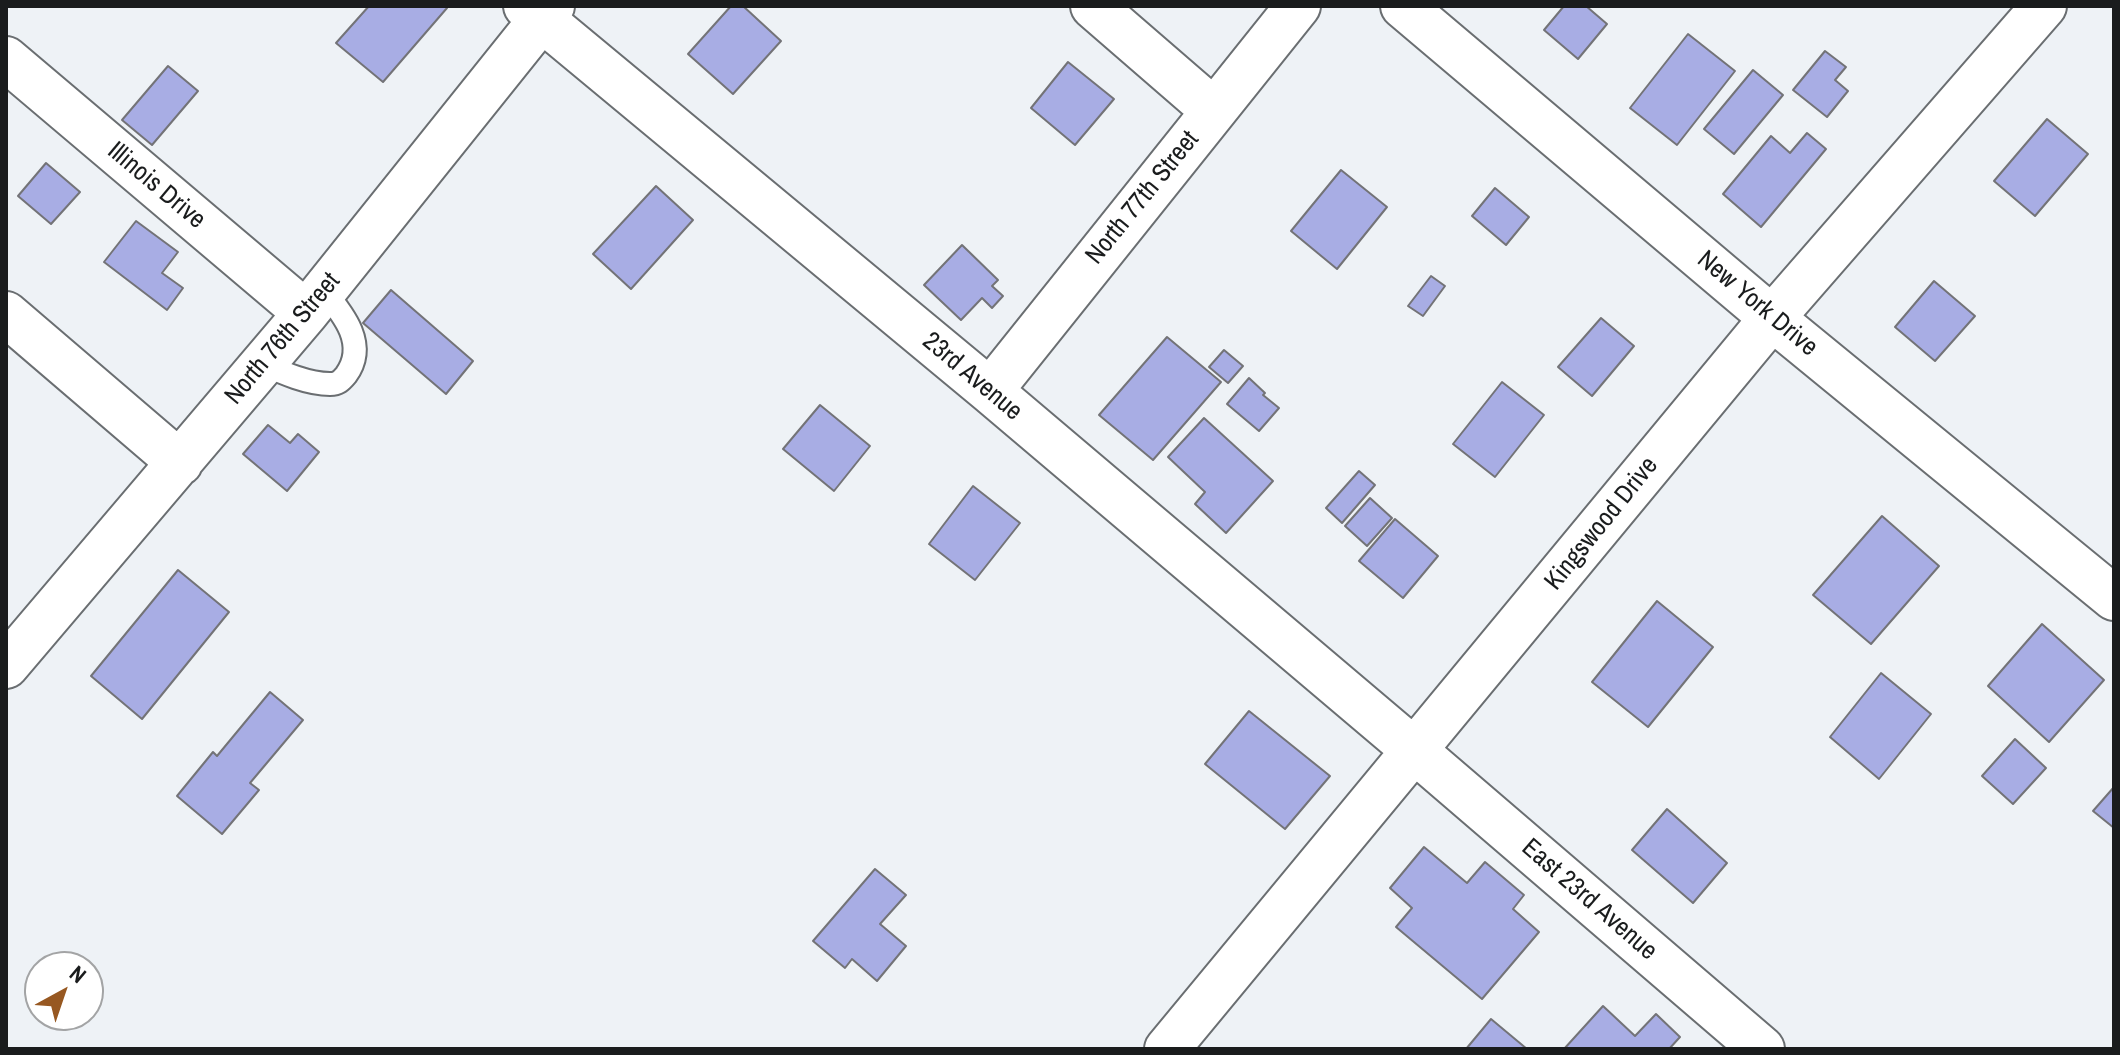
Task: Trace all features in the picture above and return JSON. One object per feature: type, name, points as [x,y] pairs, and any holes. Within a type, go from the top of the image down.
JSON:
[{"type":"street","points":[[1093,6],[1213,110]]},
{"type":"street","name":"North 77th Street","points":[[990,391],[1298,6]]},
{"type":"street","name":"New York Drive","points":[[1403,6],[1772,318],[2114,598]]},
{"type":"street","name":"Kingswood Drive","points":[[1167,1049],[1772,318],[2044,6]]},
{"type":"street","name":"North 76th Street","points":[[6,666],[315,302],[540,10]]},
{"type":"street","name":"23rd Avenue","points":[[540,10],[1415,751]]},
{"type":"street","name":"Illinois Drive","points":[[6,59],[315,302]]},
{"type":"street","points":[[6,314],[180,463]]},
{"type":"street","name":"East 23rd Avenue","points":[[1415,751],[1762,1049]]},
{"type":"lane","points":[[263,364],[313,381],[340,382],[349,371],[356,353],[354,337],[338,308],[315,302]]},
{"type":"building","points":[[369,6],[447,8],[383,82],[336,43]]},
{"type":"building","points":[[731,6],[743,6],[781,41],[733,94],[688,54]]},
{"type":"building","points":[[1564,6],[1586,6],[1607,24],[1578,59],[1544,30]]},
{"type":"building","points":[[1688,34],[1735,71],[1677,145],[1630,108]]},
{"type":"building","points":[[1825,51],[1846,67],[1835,80],[1848,91],[1827,117],[1793,90]]},
{"type":"building","points":[[1068,62],[1114,99],[1075,145],[1031,108]]},
{"type":"building","points":[[168,66],[198,91],[152,145],[122,120]]},
{"type":"building","points":[[1753,70],[1783,95],[1734,154],[1704,129]]},
{"type":"building","points":[[2047,119],[2088,154],[2035,216],[1994,181]]},
{"type":"building","points":[[1807,133],[1826,149],[1761,227],[1723,194],[1771,136],[1790,153]]},
{"type":"building","points":[[46,163],[80,192],[51,224],[18,196]]},
{"type":"building","points":[[1341,170],[1387,207],[1337,269],[1291,231]]},
{"type":"building","points":[[656,186],[693,220],[631,289],[593,254]]},
{"type":"building","points":[[1495,188],[1529,217],[1506,245],[1472,216]]},
{"type":"building","points":[[136,221],[178,252],[162,273],[183,288],[167,310],[104,262]]},
{"type":"building","points":[[962,245],[998,280],[992,286],[1003,296],[992,308],[982,298],[961,320],[924,285]]},
{"type":"building","points":[[1431,276],[1445,286],[1423,316],[1408,306]]},
{"type":"building","points":[[1934,281],[1975,316],[1935,361],[1895,327]]},
{"type":"building","points":[[391,290],[473,361],[446,394],[363,323]]},
{"type":"building","points":[[1601,318],[1634,346],[1592,396],[1558,367]]},
{"type":"building","points":[[1167,337],[1221,382],[1153,460],[1099,415]]},
{"type":"building","points":[[1224,350],[1243,366],[1228,383],[1209,367]]},
{"type":"building","points":[[1249,378],[1279,408],[1259,431],[1227,404]]},
{"type":"building","points":[[1502,382],[1544,415],[1495,477],[1453,444]]},
{"type":"building","points":[[820,405],[870,446],[834,491],[783,449]]},
{"type":"building","points":[[1204,418],[1273,481],[1226,533],[1195,504],[1205,492],[1168,457]]},
{"type":"building","points":[[268,425],[290,443],[298,434],[319,452],[287,491],[243,454]]},
{"type":"building","points":[[1359,471],[1375,485],[1342,523],[1326,508]]},
{"type":"building","points":[[973,486],[1020,523],[975,580],[929,544]]},
{"type":"building","points":[[1370,498],[1392,518],[1367,546],[1345,526]]},
{"type":"building","points":[[1882,516],[1939,566],[1871,644],[1813,595]]},
{"type":"building","points":[[1395,519],[1438,556],[1403,598],[1359,561]]},
{"type":"building","points":[[178,570],[229,612],[142,719],[91,676]]},
{"type":"building","points":[[1657,601],[1713,647],[1648,727],[1592,682]]},
{"type":"building","points":[[2042,624],[2104,680],[2049,742],[1988,686]]},
{"type":"building","points":[[1881,673],[1931,714],[1879,779],[1830,737]]},
{"type":"building","points":[[270,692],[303,720],[250,783],[259,790],[222,834],[177,796],[213,752],[217,756]]},
{"type":"building","points":[[1249,711],[1330,776],[1285,829],[1205,764]]},
{"type":"building","points":[[2015,739],[2046,768],[2013,804],[1982,776]]},
{"type":"building","points":[[2114,787],[2114,828],[2093,811]]},
{"type":"building","points":[[1667,809],[1727,863],[1693,903],[1632,850]]},
{"type":"building","points":[[1424,847],[1467,883],[1485,862],[1524,895],[1513,909],[1539,932],[1482,999],[1396,927],[1412,908],[1390,888]]},
{"type":"building","points":[[875,869],[906,895],[880,924],[906,946],[877,981],[852,959],[845,968],[813,941]]},
{"type":"building","points":[[1603,1006],[1635,1036],[1656,1014],[1680,1037],[1669,1049],[1564,1049]]},
{"type":"building","points":[[1491,1019],[1527,1049],[1466,1049]]}]
